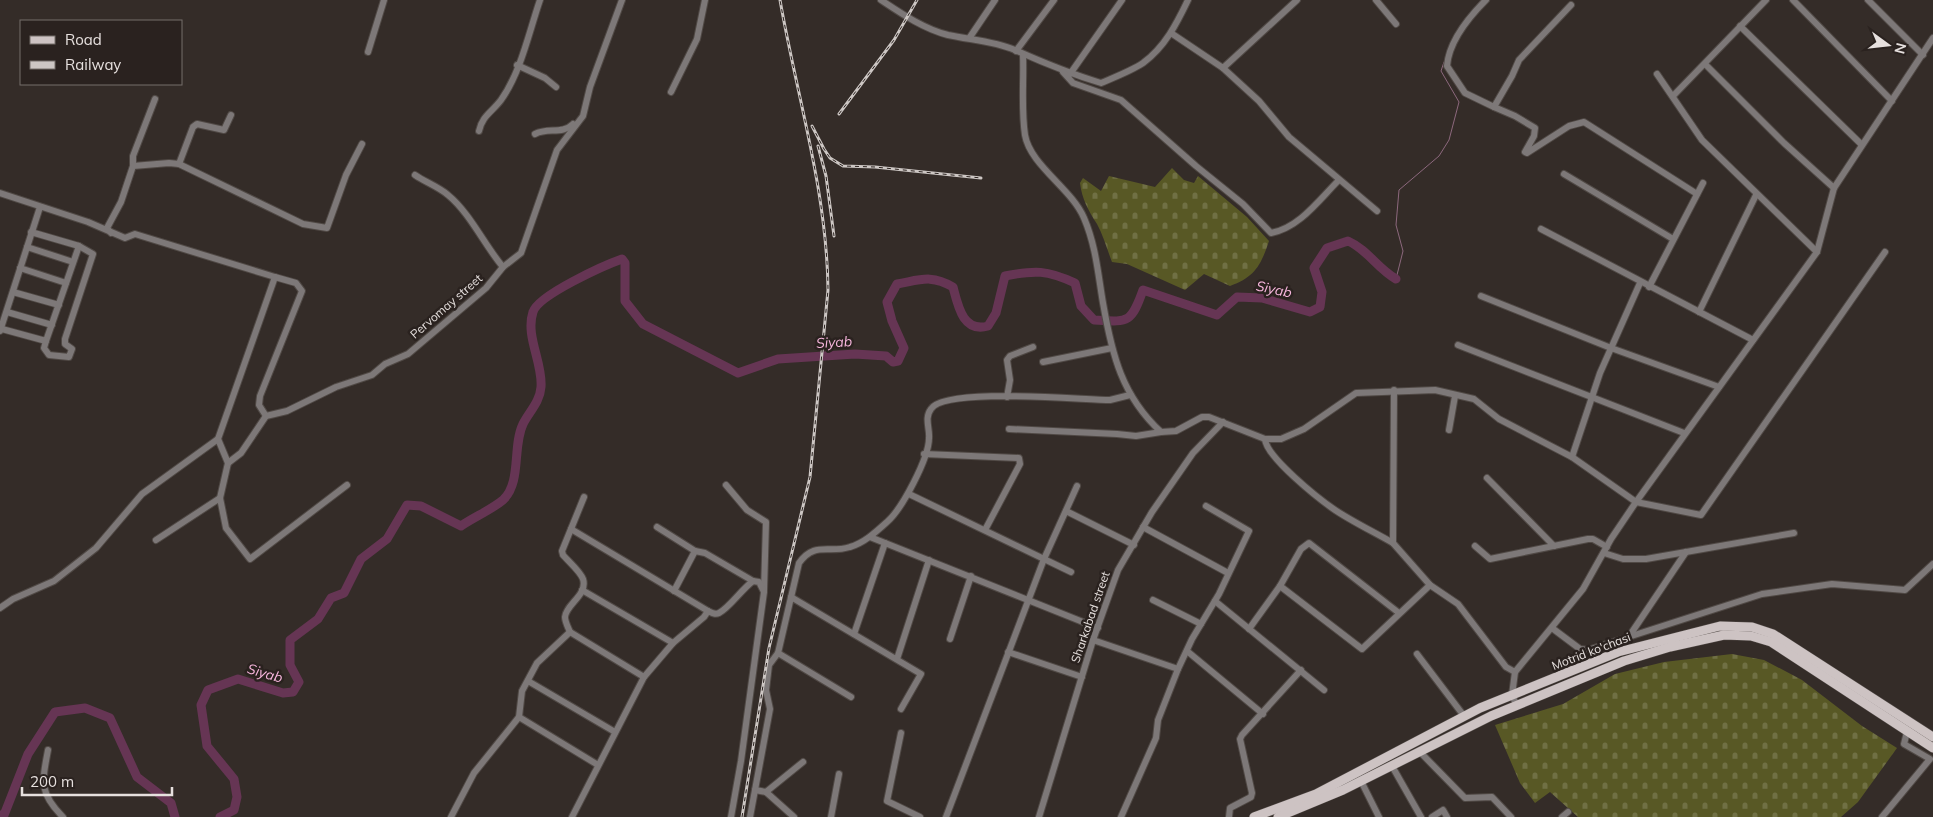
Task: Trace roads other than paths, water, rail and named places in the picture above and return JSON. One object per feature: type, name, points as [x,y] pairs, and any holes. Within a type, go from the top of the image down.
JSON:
[{"type":"main road","name":"Motrid ko'chasi","points":[[1254,817],[1316,794],[1464,716],[1512,695],[1641,645],[1712,627],[1736,625],[1759,628],[1780,637],[1933,738]]},
{"type":"main road","name":"Motrid ko'chasi","points":[[1278,817],[1361,781],[1516,704],[1647,654],[1724,635],[1743,635],[1764,639],[1783,649],[1933,748]]},
{"type":"street","points":[[368,52],[384,0]]},
{"type":"street","points":[[479,131],[481,120],[500,101],[517,65],[540,0]]},
{"type":"street","name":"Pervomay street","points":[[266,416],[287,411],[336,387],[372,375],[385,364],[408,354],[486,288],[503,267],[521,253],[557,150],[583,116],[590,87],[622,0]]},
{"type":"street","points":[[671,92],[698,39],[705,0]]},
{"type":"street","points":[[881,0],[927,28],[1016,50],[1023,55],[1062,71],[1101,83],[1143,63],[1171,33],[1188,0]]},
{"type":"street","points":[[970,38],[996,0]]},
{"type":"street","points":[[1016,50],[1054,0]]},
{"type":"street","points":[[1070,74],[1122,0]]},
{"type":"street","points":[[1223,68],[1297,0]]},
{"type":"street","points":[[1376,0],[1396,24]]},
{"type":"street","points":[[1486,0],[1472,14],[1456,40],[1447,66],[1465,93],[1515,116],[1535,128],[1534,136],[1525,152],[1528,153],[1569,126],[1584,122],[1697,194]]},
{"type":"street","points":[[1674,96],[1766,0]]},
{"type":"street","points":[[1793,0],[1892,101]]},
{"type":"street","points":[[1868,0],[1923,55]]},
{"type":"street","points":[[1494,107],[1512,76],[1518,60],[1571,5]]},
{"type":"street","points":[[1740,26],[1862,145]]},
{"type":"street","points":[[1171,33],[1223,68],[1259,101],[1289,137],[1338,181],[1377,211]]},
{"type":"street","points":[[1516,704],[1512,695],[1515,672],[1583,589],[1636,502],[1684,433],[1817,252],[1834,188],[1933,38]]},
{"type":"street","points":[[1023,55],[1025,136],[1030,150],[1075,202],[1083,216],[1095,245],[1111,345],[1130,395],[1148,420],[1161,432]]},
{"type":"street","points":[[1705,64],[1784,143],[1834,188]]},
{"type":"street","points":[[517,65],[545,78],[556,87]]},
{"type":"street","points":[[1062,71],[1073,83],[1120,100],[1243,204],[1271,233],[1284,231],[1302,218],[1338,181]]},
{"type":"street","points":[[1657,74],[1674,96],[1702,140],[1756,195],[1817,252]]},
{"type":"street","points":[[535,134],[543,130],[562,131],[572,126],[580,115],[590,87]]},
{"type":"street","points":[[111,232],[107,228],[121,202],[133,166],[133,156],[155,99]]},
{"type":"street","points":[[179,164],[193,127],[197,124],[204,124],[224,130],[231,115]]},
{"type":"street","points":[[133,166],[179,164],[303,224],[323,229],[327,228],[346,176],[362,144]]},
{"type":"street","points":[[1564,174],[1673,239]]},
{"type":"street","points":[[415,175],[448,195],[503,267]]},
{"type":"street","points":[[1649,287],[1703,183]]},
{"type":"street","points":[[0,193],[125,238],[135,234],[296,283],[302,291],[260,396],[259,405],[266,416],[241,453],[228,463]]},
{"type":"street","points":[[1699,312],[1756,195]]},
{"type":"street","points":[[40,206],[1,330],[46,341]]},
{"type":"street","points":[[1541,229],[1640,283],[1753,340]]},
{"type":"street","points":[[31,232],[79,246],[91,251],[93,254],[65,339],[65,344],[72,349],[69,357],[49,354],[44,348],[79,246]]},
{"type":"street","points":[[27,247],[73,262]]},
{"type":"street","points":[[1009,429],[1136,436],[1176,431],[1202,417],[1223,422],[1265,439],[1281,440],[1304,429],[1356,393],[1394,390],[1435,390],[1474,399],[1499,419],[1572,457],[1636,502],[1702,515],[1884,252]]},
{"type":"street","points":[[20,268],[66,283]]},
{"type":"street","points":[[0,608],[13,599],[54,581],[96,548],[142,494],[218,439],[275,277]]},
{"type":"street","points":[[1572,457],[1611,348],[1640,283]]},
{"type":"street","points":[[13,292],[59,305]]},
{"type":"street","points":[[1482,296],[1611,348],[1719,387]]},
{"type":"street","points":[[7,312],[52,325]]},
{"type":"street","points":[[1044,362],[1111,345]]},
{"type":"street","points":[[1458,345],[1684,433]]},
{"type":"street","points":[[1007,397],[1010,380],[1007,360],[1010,356],[1033,347]]},
{"type":"street","points":[[1393,543],[1394,390]]},
{"type":"street","points":[[750,817],[770,709],[766,690],[769,665],[778,652],[795,576],[805,554],[814,549],[842,550],[870,537],[889,520],[909,494],[930,440],[927,418],[930,409],[936,404],[977,395],[1110,400],[1130,395]]},
{"type":"street","points":[[1448,430],[1455,396]]},
{"type":"street","name":"Sharkabad street","points":[[1039,817],[1093,640],[1118,570],[1143,527],[1194,453],[1223,422]]},
{"type":"street","points":[[218,439],[228,463],[220,498],[226,528],[250,559],[347,485]]},
{"type":"street","points":[[1265,439],[1265,444],[1275,457],[1313,492],[1336,510],[1393,543],[1430,585],[1458,604],[1506,667],[1515,672]]},
{"type":"street","points":[[924,454],[1019,458],[1020,464],[985,530]]},
{"type":"street","points":[[1487,478],[1554,546]]},
{"type":"street","points":[[726,485],[747,510],[766,522],[764,592],[743,752],[731,817]]},
{"type":"street","points":[[946,817],[1044,559],[1078,486]]},
{"type":"street","points":[[909,494],[1071,572]]},
{"type":"street","points":[[584,497],[563,555],[582,578],[582,590],[565,614],[565,620],[570,632],[644,678]]},
{"type":"street","points":[[156,540],[220,498]]},
{"type":"street","points":[[1121,817],[1156,738],[1158,720],[1178,669],[1249,531],[1206,506]]},
{"type":"street","points":[[1066,511],[1134,545]]},
{"type":"street","points":[[657,526],[695,551],[705,553],[753,581],[759,582],[764,592]]},
{"type":"street","points":[[1143,527],[1228,573]]},
{"type":"street","points":[[571,529],[715,614],[720,613],[753,581]]},
{"type":"street","points":[[1476,546],[1490,559],[1593,539],[1606,550],[1623,559],[1646,559],[1794,534]]},
{"type":"street","points":[[870,537],[1098,628]]},
{"type":"street","points":[[854,634],[885,543]]},
{"type":"street","points":[[1249,629],[1280,586],[1301,548],[1309,543],[1399,613]]},
{"type":"street","points":[[674,591],[695,551]]},
{"type":"street","points":[[1630,635],[1686,552]]},
{"type":"street","points":[[897,659],[929,560]]},
{"type":"street","points":[[1552,628],[1580,649],[1588,650],[1762,594],[1832,584],[1905,590],[1933,564]]},
{"type":"street","points":[[950,638],[971,576]]},
{"type":"street","points":[[1280,586],[1362,649],[1430,585]]},
{"type":"street","points":[[582,590],[673,642]]},
{"type":"street","points":[[791,597],[921,674],[901,709]]},
{"type":"street","points":[[1153,600],[1201,624]]},
{"type":"street","points":[[1214,601],[1324,690]]},
{"type":"street","points":[[572,817],[644,678],[673,642],[704,617],[708,611]]},
{"type":"street","points":[[451,817],[474,773],[520,717],[522,691],[537,663],[570,632]]},
{"type":"street","points":[[1093,640],[1178,669]]},
{"type":"street","points":[[1187,651],[1263,714]]},
{"type":"street","points":[[778,652],[851,697]]},
{"type":"street","points":[[1008,652],[1082,677]]},
{"type":"street","points":[[1417,654],[1464,716]]},
{"type":"street","points":[[1230,817],[1230,808],[1252,793],[1240,739],[1301,670]]},
{"type":"street","points":[[528,680],[615,732]]},
{"type":"street","points":[[520,717],[598,765]]},
{"type":"street","points":[[1882,817],[1930,759],[1904,744],[1907,732]]},
{"type":"street","points":[[900,733],[887,801],[920,817]]},
{"type":"street","points":[[48,750],[44,773],[44,791],[49,803],[63,817]]},
{"type":"street","points":[[1419,751],[1465,798],[1492,797],[1511,817]]},
{"type":"street","points":[[766,792],[804,762]]},
{"type":"street","points":[[1392,766],[1421,817]]},
{"type":"street","points":[[831,817],[839,774]]},
{"type":"street","points":[[1361,781],[1379,817]]},
{"type":"street","points":[[755,790],[766,792],[794,817]]},
{"type":"street","points":[[1432,817],[1443,810],[1447,817]]},
{"type":"street","points":[[1562,817],[1568,812]]},
{"type":"waterway","name":"Siyab","points":[[1477,5],[1481,0]]},
{"type":"waterway","name":"Siyab","points":[[1456,33],[1460,26]]},
{"type":"waterway","name":"Siyab","points":[[1396,279],[1403,251],[1396,225],[1399,190],[1439,156],[1449,140],[1459,102],[1441,71],[1444,62]]},
{"type":"waterway","name":"Siyab","points":[[220,817],[234,810],[237,797],[234,779],[207,746],[201,705],[208,690],[238,679],[283,693],[293,692],[299,682],[290,665],[290,640],[318,619],[331,598],[344,593],[361,559],[387,539],[407,505],[421,506],[461,526],[503,500],[513,484],[518,443],[523,424],[536,402],[541,387],[541,378],[531,330],[533,312],[547,297],[559,289],[602,267],[622,259],[625,263],[625,301],[643,324],[738,373],[778,359],[855,354],[886,356],[893,362],[898,361],[904,348],[892,321],[887,302],[897,284],[925,279],[938,280],[953,287],[960,310],[967,322],[973,326],[980,327],[988,326],[996,313],[1005,276],[1033,272],[1048,273],[1075,283],[1081,306],[1094,320],[1114,321],[1131,315],[1143,290],[1217,315],[1237,297],[1262,298],[1310,312],[1320,307],[1322,292],[1314,268],[1327,248],[1348,241],[1361,249],[1383,270],[1396,279]]},
{"type":"waterway","name":"Siyab","points":[[0,815],[4,815],[28,754],[55,712],[85,708],[110,718],[137,777],[171,803],[175,817]]},
{"type":"railway","points":[[742,817],[769,648],[810,477],[828,290],[826,253],[817,180],[780,0]]},
{"type":"railway","points":[[839,114],[894,40],[917,0]]},
{"type":"railway","points":[[812,126],[830,158],[843,166],[875,167],[981,178]]},
{"type":"railway","points":[[818,146],[826,176],[834,236]]}]
